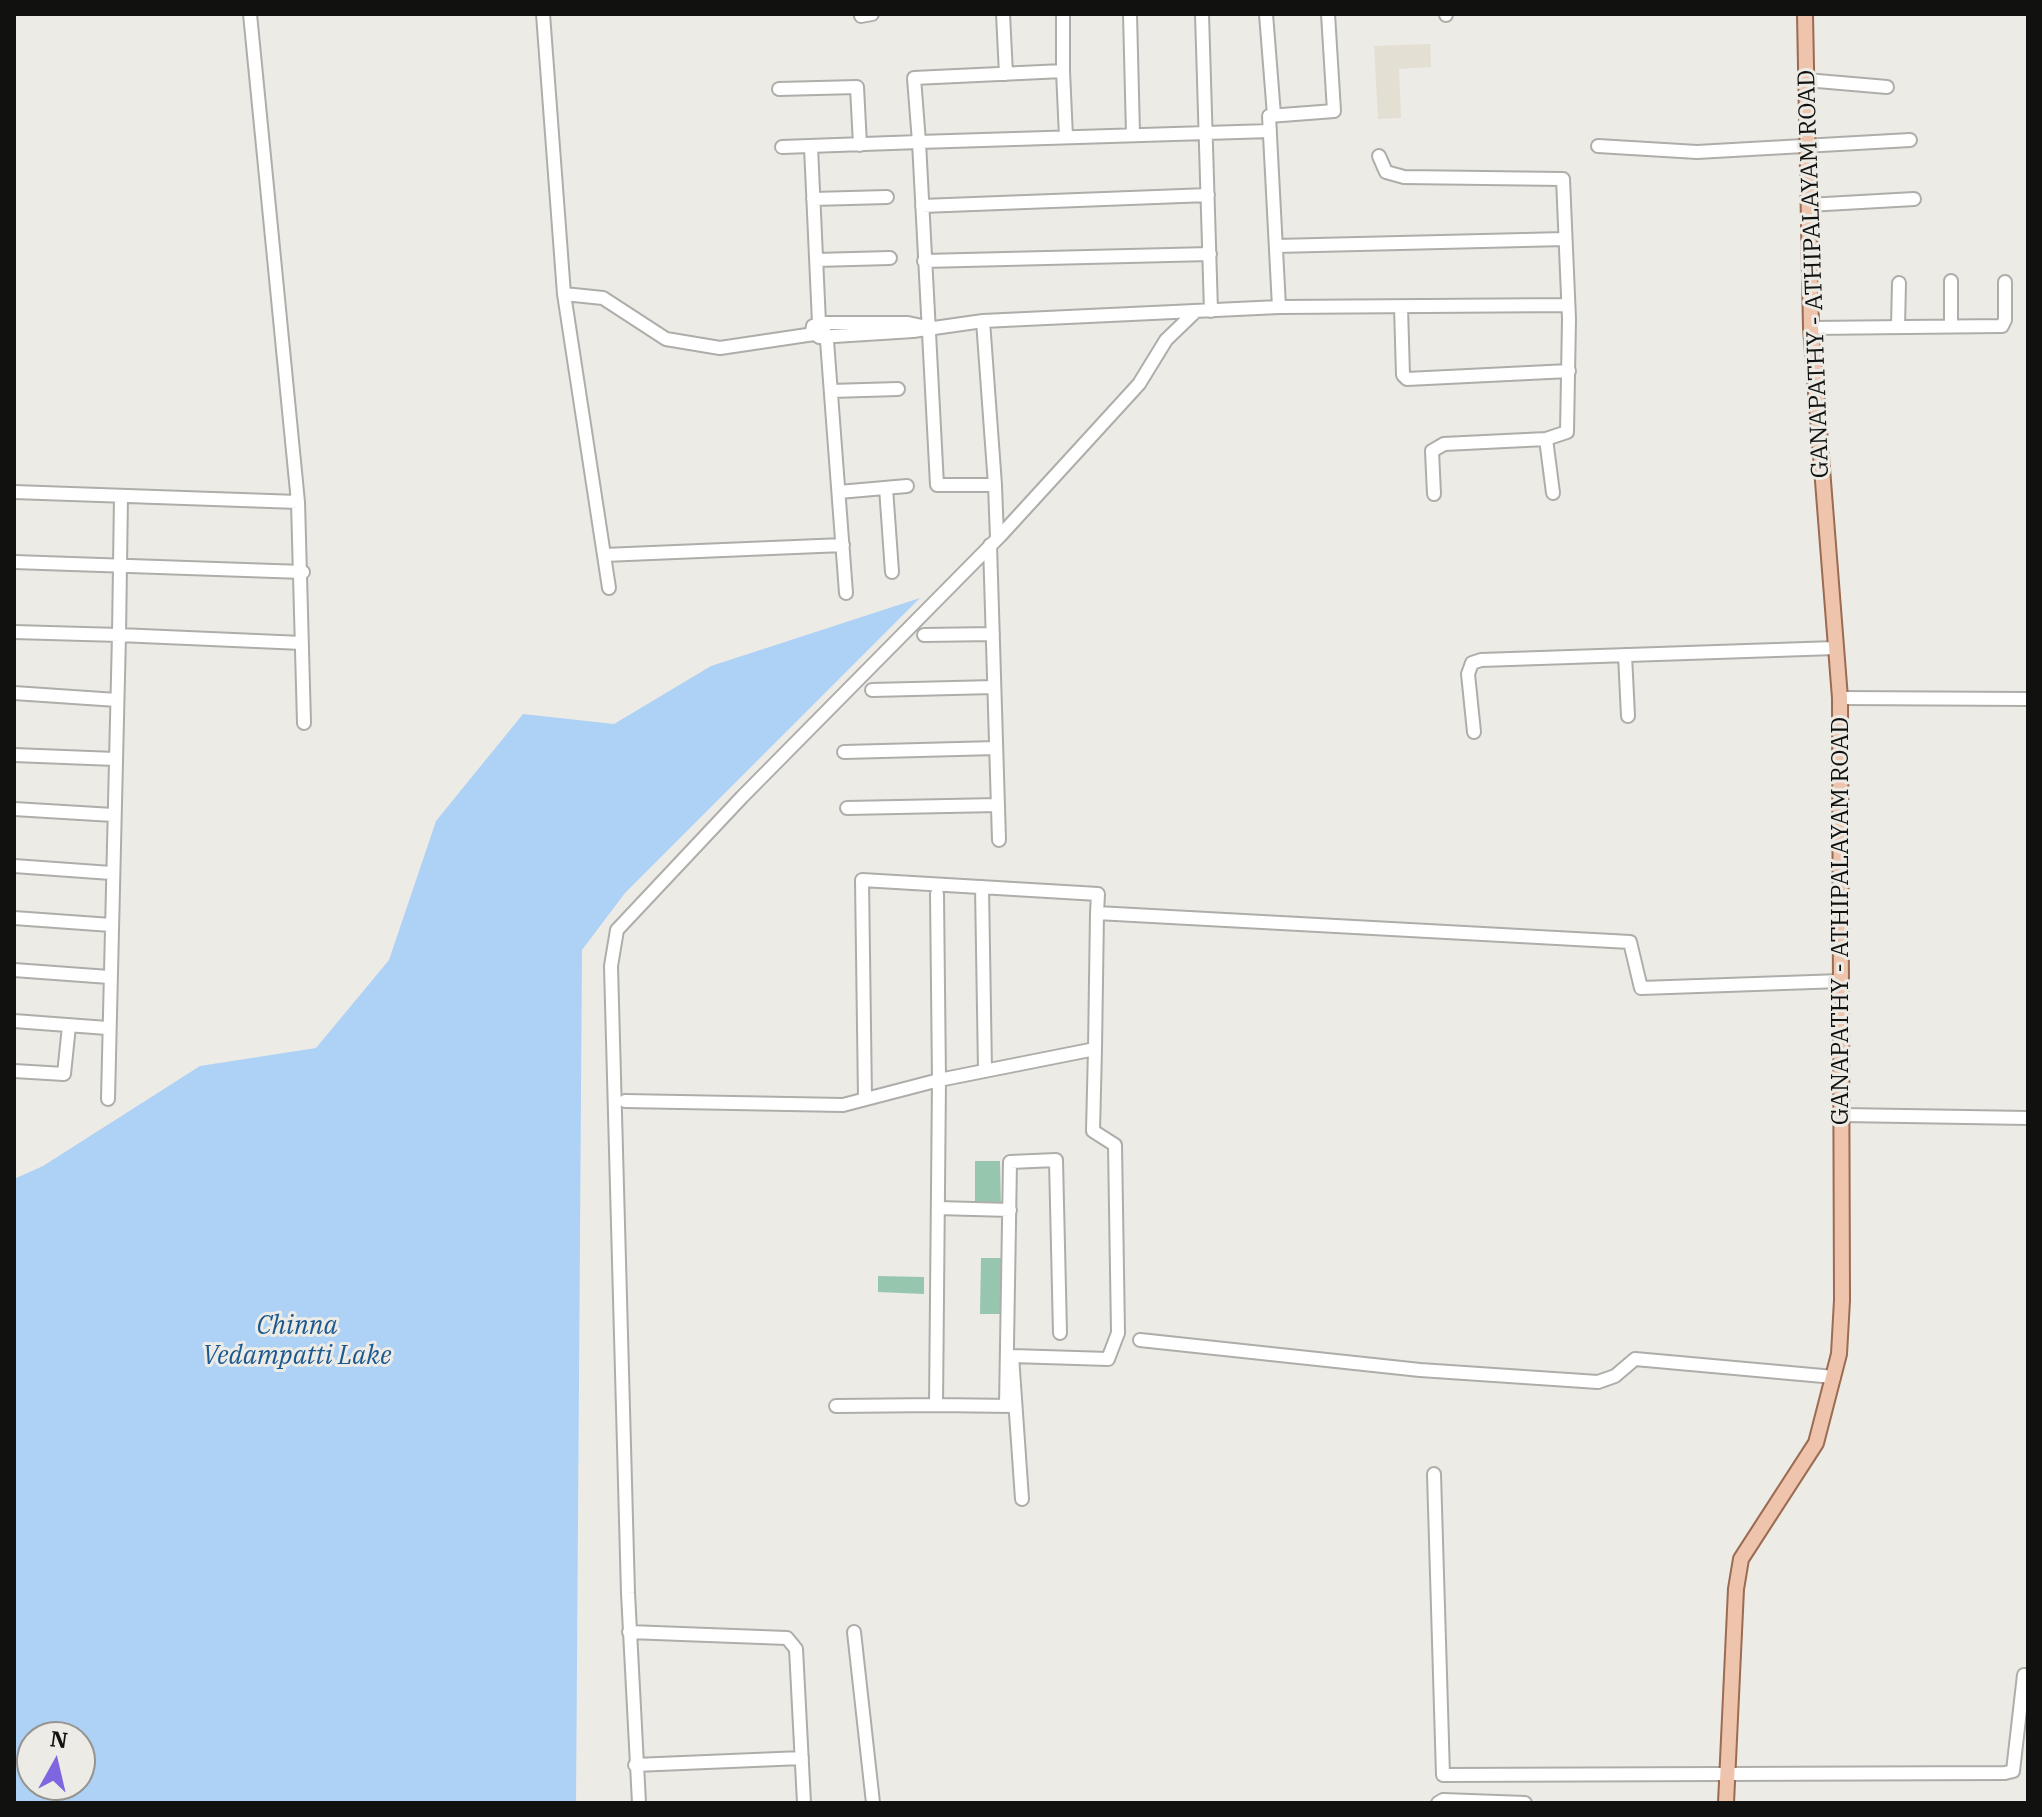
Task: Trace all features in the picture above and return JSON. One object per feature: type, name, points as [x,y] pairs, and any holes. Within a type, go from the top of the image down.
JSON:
[{"type":"main road","name":"GANAPATHY - ATHIPALAYAM ROAD","points":[[1726,1803],[1736,1589],[1741,1559],[1816,1443],[1834,1377],[1842,1300],[1840,698],[1811,328],[1805,14]]},
{"type":"street","points":[[250,14],[298,502],[303,572],[304,723]]},
{"type":"street","points":[[543,14],[564,294],[609,588]]},
{"type":"street","points":[[1003,14],[1006,74]]},
{"type":"street","points":[[1063,14],[1066,137]]},
{"type":"street","points":[[1130,14],[1133,134]]},
{"type":"street","points":[[1202,14],[1211,311]]},
{"type":"street","points":[[1266,14],[1274,115]]},
{"type":"street","points":[[1279,307],[1269,116],[1334,111],[1328,14]]},
{"type":"street","points":[[995,485],[937,485],[914,78],[1063,71]]},
{"type":"street","points":[[1806,80],[1887,87]]},
{"type":"street","points":[[779,89],[857,87],[860,145]]},
{"type":"street","points":[[782,147],[1270,131]]},
{"type":"street","points":[[1598,146],[1697,152],[1910,140]]},
{"type":"street","points":[[811,147],[820,330],[827,341],[846,593]]},
{"type":"street","points":[[1379,156],[1386,172],[1404,177],[1563,179],[1568,305],[1567,432],[1546,439],[1444,444],[1432,451],[1434,494]]},
{"type":"street","points":[[922,206],[1208,195]]},
{"type":"street","points":[[813,199],[887,197]]},
{"type":"street","points":[[1808,205],[1914,199]]},
{"type":"street","points":[[1276,246],[1565,239]]},
{"type":"street","points":[[924,261],[1210,254]]},
{"type":"street","points":[[816,260],[890,258]]},
{"type":"street","points":[[1951,281],[1951,326]]},
{"type":"street","points":[[1811,328],[2002,326],[2005,320],[2005,282]]},
{"type":"street","points":[[1898,327],[1899,283]]},
{"type":"street","points":[[564,294],[603,298],[666,339],[720,348],[820,330],[908,323],[929,327],[983,321],[1279,307],[1568,305]]},
{"type":"street","points":[[1401,307],[1403,375],[1407,379],[1569,371]]},
{"type":"street","points":[[639,1803],[629,1632],[611,966],[617,930],[742,797],[994,542],[1139,384],[1166,340],[1195,312]]},
{"type":"street","points":[[983,321],[995,485],[993,634],[999,840]]},
{"type":"street","points":[[831,391],[898,389]]},
{"type":"street","points":[[1546,439],[1553,493]]},
{"type":"street","points":[[839,492],[907,486]]},
{"type":"street","points":[[886,488],[892,572]]},
{"type":"street","points":[[14,492],[298,502]]},
{"type":"street","points":[[108,1099],[107,1028],[121,496]]},
{"type":"street","points":[[604,555],[843,545]]},
{"type":"street","points":[[14,562],[303,572]]},
{"type":"street","points":[[14,632],[302,643]]},
{"type":"street","points":[[924,635],[993,634]]},
{"type":"street","points":[[1474,732],[1468,674],[1472,663],[1835,648]]},
{"type":"street","points":[[1625,655],[1628,716]]},
{"type":"street","points":[[872,690],[994,687]]},
{"type":"street","points":[[14,693],[117,700]]},
{"type":"street","points":[[1840,698],[2028,699]]},
{"type":"street","points":[[844,752],[996,748]]},
{"type":"street","points":[[14,755],[115,759]]},
{"type":"street","points":[[847,808],[998,805]]},
{"type":"street","points":[[14,809],[113,815]]},
{"type":"street","points":[[14,866],[111,873]]},
{"type":"street","points":[[865,1099],[862,880],[1098,894],[1093,1131],[1115,1145],[1118,1333],[1108,1359],[1012,1356],[1011,1406]]},
{"type":"street","points":[[982,887],[985,1071]]},
{"type":"street","points":[[936,1405],[937,894]]},
{"type":"street","points":[[1097,913],[1630,942],[1641,988],[1841,981]]},
{"type":"street","points":[[14,918],[111,925]]},
{"type":"street","points":[[14,970],[109,977]]},
{"type":"street","points":[[14,1021],[107,1028]]},
{"type":"street","points":[[14,1071],[64,1074],[69,1026]]},
{"type":"street","points":[[625,1101],[843,1105],[939,1080],[1095,1049]]},
{"type":"street","points":[[1843,1115],[2028,1118]]},
{"type":"street","points":[[1022,1499],[1011,1406],[1010,1162],[1056,1160],[1060,1333]]},
{"type":"street","points":[[938,1208],[1010,1210]]},
{"type":"street","points":[[1140,1340],[1420,1370],[1598,1382],[1615,1376],[1635,1359],[1834,1377]]},
{"type":"street","points":[[836,1406],[1011,1406]]},
{"type":"street","points":[[1434,1474],[1443,1775],[2013,1771],[2024,1675]]},
{"type":"street","points":[[629,1632],[787,1638],[793,1642],[796,1649],[804,1803]]},
{"type":"street","points":[[854,1632],[873,1803]]},
{"type":"street","points":[[635,1765],[802,1758]]},
{"type":"street","points":[[1438,1803],[1443,1800],[1525,1803]]},
{"type":"shaded area","points":[[1430,44],[1431,67],[1399,69],[1401,118],[1378,119],[1374,46]]},
{"type":"green space","points":[[975,1161],[1000,1161],[1001,1208],[975,1207]]},
{"type":"green space","points":[[981,1258],[1002,1258],[1002,1314],[980,1314]]},
{"type":"green space","points":[[878,1276],[924,1277],[924,1294],[878,1292]]},
{"type":"water","name":"Chinna Vedampatti Lake","points":[[920,598],[625,893],[582,950],[576,1803],[14,1803],[14,1179],[43,1166],[200,1066],[316,1048],[389,960],[436,821],[523,714],[614,724],[711,666]]}]
